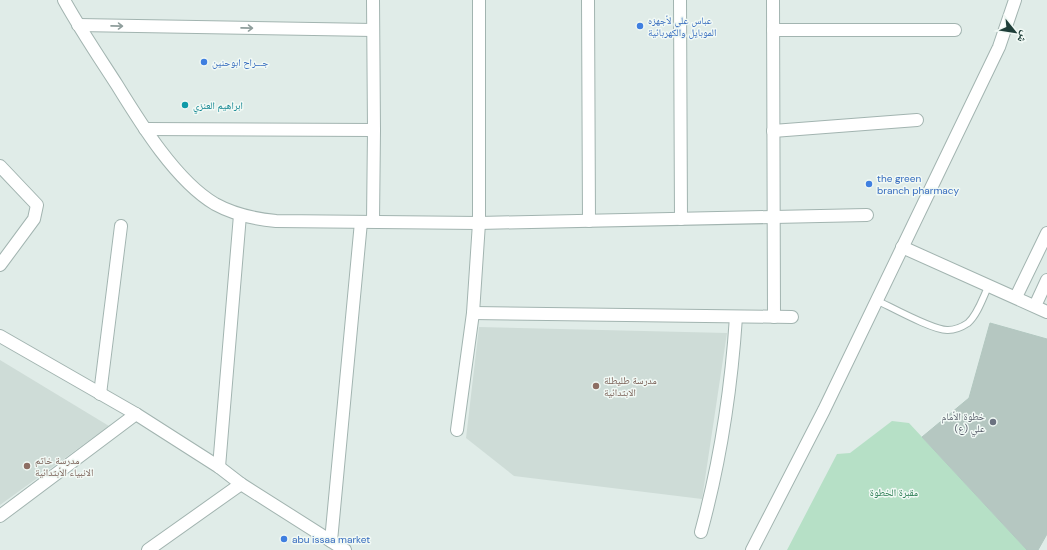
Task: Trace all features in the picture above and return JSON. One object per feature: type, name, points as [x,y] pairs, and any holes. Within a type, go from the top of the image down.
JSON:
[{"type":"street","points":[[64,0],[78,25],[145,130],[178,171],[195,189],[215,204],[240,215],[276,221],[479,223],[867,215]]},
{"type":"street","points":[[331,541],[367,222],[374,130],[373,0]]},
{"type":"street","points":[[457,430],[473,313],[479,223],[479,0]]},
{"type":"street","points":[[588,0],[589,221]]},
{"type":"street","points":[[680,0],[682,218]]},
{"type":"street","points":[[773,0],[774,317]]},
{"type":"street","points":[[752,550],[824,410],[999,47],[1015,0]]},
{"type":"street","points":[[78,25],[373,30]]},
{"type":"street","points":[[773,30],[954,30]]},
{"type":"street","points":[[773,131],[918,120]]},
{"type":"street","points":[[145,130],[374,130]]},
{"type":"street","points":[[0,166],[37,205],[34,219],[0,265]]},
{"type":"street","points":[[219,467],[240,215]]},
{"type":"street","points":[[100,394],[120,226]]},
{"type":"street","points":[[1016,297],[1047,234]]},
{"type":"street","points":[[902,247],[1047,312]]},
{"type":"street","points":[[1035,306],[1047,280]]},
{"type":"street","points":[[473,313],[792,317]]},
{"type":"street","points":[[701,532],[715,477],[723,437],[729,397],[736,317]]},
{"type":"street","points":[[0,336],[136,414],[219,467],[241,484],[345,550]]},
{"type":"street","points":[[0,516],[136,414]]},
{"type":"street","points":[[148,550],[241,484]]},
{"type":"lane","points":[[876,300],[936,328],[947,330],[958,328],[968,322],[975,313],[989,285]]},
{"type":"shaded area","name":"مدرسة طليطلة الابتدائية","points":[[479,327],[727,333],[702,499],[514,476],[466,438]]},
{"type":"shaded area","name":"مدرسة خاتم الانبياء الأبتدائية","points":[[0,360],[109,426],[0,505]]},
{"type":"green space","name":"مقبرة الخطوة","points":[[892,421],[909,423],[1027,550],[787,550],[837,454],[850,453]]},
{"type":"building","name":"خطوة الأمام علي (ع)","points":[[990,323],[1047,339],[1047,534],[1038,550],[1027,550],[922,437],[969,398]]},
{"type":"place","name":"عباس علي لأجهزه الموبايل والكهربائية","points":[[640,26]]},
{"type":"place","name":"جـــراح ابوحنين","points":[[204,62]]},
{"type":"place","name":"ابراهيم العنزي","points":[[185,105]]},
{"type":"place","name":"the green branch pharmacy","points":[[869,184]]},
{"type":"place","name":"مدرسة طليطلة الابتدائية","points":[[596,386]]},
{"type":"place","name":"خطوة الأمام علي (ع)","points":[[993,422]]},
{"type":"place","name":"مدرسة خاتم الانبياء الأبتدائية","points":[[27,466]]},
{"type":"place","name":"abu issaa market","points":[[284,539]]}]
